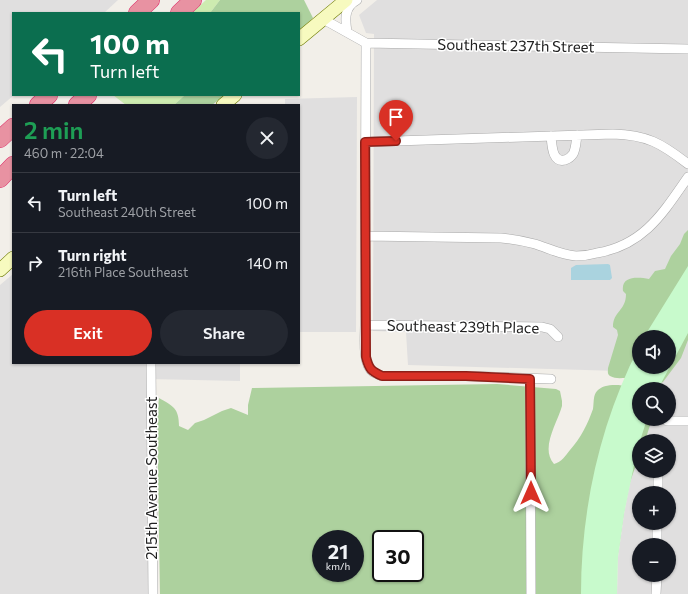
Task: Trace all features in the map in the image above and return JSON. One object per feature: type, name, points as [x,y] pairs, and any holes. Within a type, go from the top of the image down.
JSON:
[{"type":"highway","points":[[138,12],[151,0]]},
{"type":"highway","points":[[180,12],[193,0]]},
{"type":"highway","points":[[39,104],[48,96]]},
{"type":"highway","points":[[77,104],[87,96]]},
{"type":"highway","points":[[0,139],[12,128]]},
{"type":"highway","points":[[0,179],[12,166]]},
{"type":"main road","points":[[300,38],[346,0]]},
{"type":"main road","points":[[223,104],[233,96]]},
{"type":"main road","points":[[0,270],[12,259]]},
{"type":"street","points":[[347,32],[346,15],[348,8],[357,0]]},
{"type":"street","name":"Southeast 237th Street","points":[[323,19],[366,43],[688,49]]},
{"type":"street","points":[[366,43],[365,325],[366,357],[368,366],[372,371],[382,376],[466,376],[551,379]]},
{"type":"street","points":[[365,142],[577,135],[632,135],[650,140],[670,150],[688,164]]},
{"type":"street","points":[[551,136],[552,150],[555,157],[564,161],[573,154],[577,135]]},
{"type":"street","points":[[365,236],[502,238],[534,244],[560,253],[576,256],[610,251],[630,243],[644,232],[663,213],[688,177]]},
{"type":"street","name":"Southeast 239th Place","points":[[365,325],[542,327],[550,329],[558,337]]},
{"type":"street","name":"215th Avenue Southeast","points":[[151,364],[153,594]]},
{"type":"street","points":[[530,379],[531,594]]},
{"type":"street","points":[[676,421],[688,421]]},
{"type":"street","points":[[656,594],[657,582]]},
{"type":"shaded area","points":[[0,0],[118,0],[105,12],[12,12],[13,96],[0,107]]},
{"type":"shaded area","points":[[377,0],[688,0],[688,261],[667,290],[643,330],[632,330],[632,349],[619,371],[408,365],[406,332],[373,331],[374,34],[366,33],[359,15]]},
{"type":"shaded area","points":[[357,97],[356,332],[300,332],[300,104],[285,104],[285,99]]},
{"type":"shaded area","points":[[12,275],[12,364],[240,364],[240,381],[149,379],[150,594],[0,594],[0,285]]},
{"type":"shaded area","points":[[688,325],[688,594],[617,594],[618,557],[632,472],[632,478],[676,478],[676,434],[643,434],[646,426],[676,426],[676,382],[661,382],[665,374],[676,374],[676,351]]},
{"type":"green space","points":[[206,0],[220,0],[211,12],[193,12]]},
{"type":"green space","points":[[220,0],[304,0],[313,18],[300,30],[300,12],[211,12]]},
{"type":"green space","points":[[114,96],[184,96],[175,104],[125,104]]},
{"type":"green space","points":[[184,96],[224,96],[213,104],[175,104]]},
{"type":"green space","points":[[688,230],[688,340],[681,358],[676,365],[676,330],[632,330],[632,374],[669,374],[663,382],[650,382],[610,376],[608,373],[608,368],[618,335],[617,330],[613,327],[615,317],[624,304],[626,294],[623,291],[623,286],[627,280],[635,278],[649,279],[655,271],[665,269],[671,256],[680,244],[684,234]]},
{"type":"green space","points":[[688,266],[688,333],[676,355],[676,330],[648,330]]},
{"type":"green space","points":[[632,362],[632,374],[666,374],[662,382],[632,382],[632,426],[645,426],[642,434],[632,434],[632,475],[624,514],[618,557],[617,594],[581,594],[585,530],[595,467],[613,406]]},
{"type":"green space","points":[[497,384],[556,389],[560,391],[562,406],[549,443],[550,458],[554,464],[563,458],[581,435],[593,409],[594,397],[597,391],[606,386],[612,385],[632,388],[632,426],[650,426],[647,434],[632,434],[632,476],[627,491],[613,589],[615,594],[160,594],[157,418],[159,398],[174,408],[178,415],[179,426],[188,430],[195,423],[231,408],[248,415],[248,405],[252,388]]},
{"type":"water","points":[[576,265],[610,265],[612,278],[610,280],[571,280],[571,268]]},
{"type":"route","points":[[396,141],[365,142],[366,357],[368,366],[372,371],[382,376],[466,376],[530,379],[531,493]]}]
